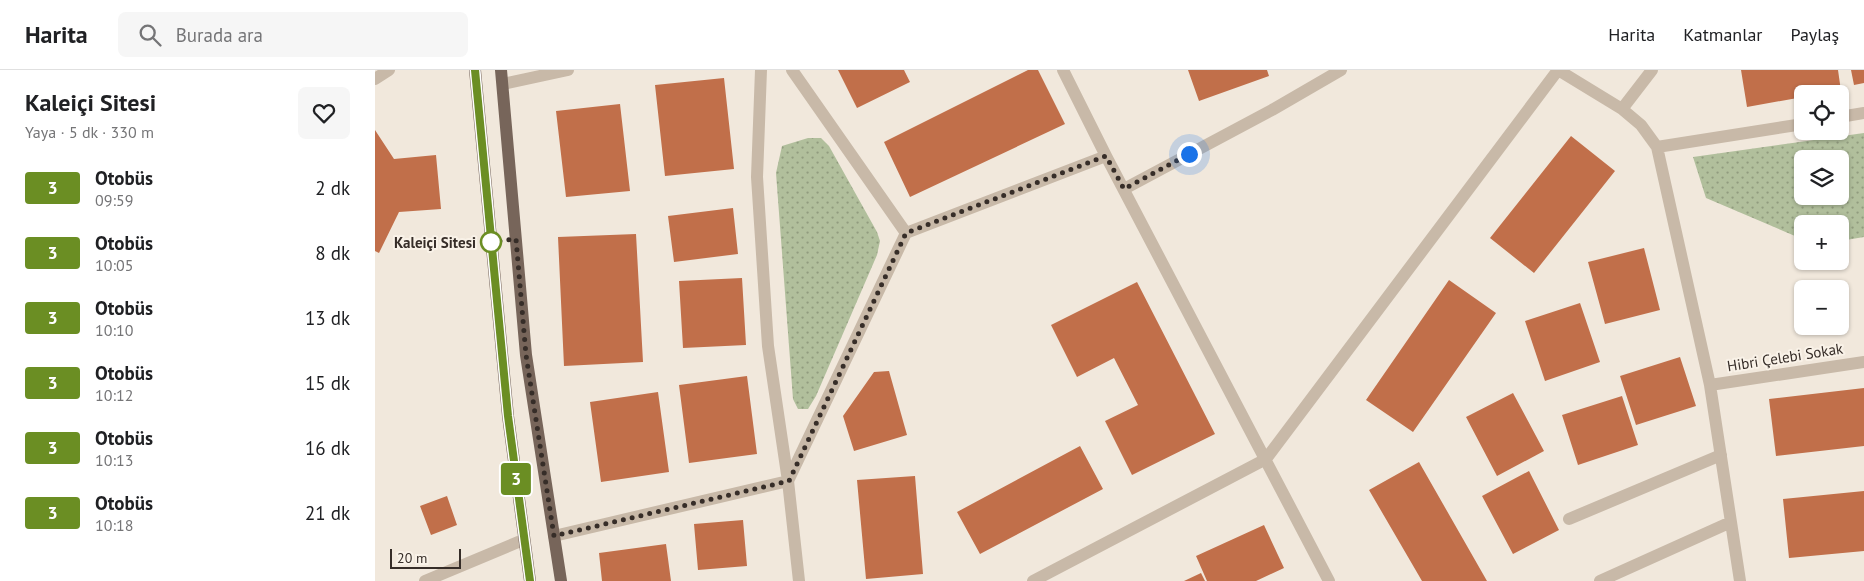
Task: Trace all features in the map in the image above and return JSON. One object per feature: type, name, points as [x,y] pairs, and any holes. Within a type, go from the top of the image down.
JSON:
[{"type":"main road","points":[[475,70],[508,416],[523,540],[530,581]]},
{"type":"main road","points":[[501,70],[526,355],[561,581]]},
{"type":"street","points":[[375,79],[389,70]]},
{"type":"street","points":[[503,84],[567,70]]},
{"type":"street","points":[[761,70],[757,177],[768,346],[789,481],[799,581]]},
{"type":"street","points":[[792,70],[906,233]]},
{"type":"street","points":[[1063,70],[1106,156],[1329,581]]},
{"type":"street","points":[[1124,189],[1272,110],[1341,70]]},
{"type":"street","points":[[1033,581],[1266,459],[1558,70],[1622,108],[1641,125],[1657,147],[1710,385],[1740,581]]},
{"type":"street","points":[[1622,108],[1653,70]]},
{"type":"street","points":[[1849,116],[1864,114]]},
{"type":"street","points":[[1657,147],[1794,125]]},
{"type":"street","points":[[789,481],[906,233],[1106,156]]},
{"type":"street","name":"Hibri Çelebi Sokak","points":[[1710,385],[1864,362]]},
{"type":"street","points":[[1569,519],[1721,455]]},
{"type":"street","points":[[554,536],[789,481]]},
{"type":"street","points":[[1600,581],[1731,522]]},
{"type":"street","points":[[425,581],[523,540]]},
{"type":"green space","points":[[1864,133],[1864,237],[1849,240],[1849,215],[1794,215],[1794,236],[1706,198],[1693,157],[1814,140],[1849,140],[1849,135]]},
{"type":"green space","points":[[808,138],[821,138],[829,146],[877,232],[880,241],[877,255],[816,396],[808,409],[798,409],[793,399],[776,173],[782,146]]},
{"type":"building","points":[[838,70],[904,70],[910,82],[857,108]]},
{"type":"building","points":[[1028,70],[1038,70],[1065,124],[910,197],[884,142]]},
{"type":"building","points":[[1188,70],[1267,70],[1269,76],[1199,101]]},
{"type":"building","points":[[1741,70],[1838,70],[1840,85],[1794,85],[1794,99],[1747,107]]},
{"type":"building","points":[[1851,70],[1864,70],[1864,83],[1854,85]]},
{"type":"building","points":[[724,78],[734,169],[665,176],[655,85]]},
{"type":"building","points":[[620,104],[630,191],[566,197],[556,111]]},
{"type":"building","points":[[375,130],[394,159],[436,155],[441,209],[399,212],[379,253],[375,251]]},
{"type":"building","points":[[1571,136],[1615,171],[1534,273],[1490,238]]},
{"type":"building","points":[[733,208],[738,254],[674,262],[668,216]]},
{"type":"building","points":[[636,234],[643,362],[564,366],[558,237]]},
{"type":"building","points":[[1644,248],[1660,310],[1605,324],[1588,262]]},
{"type":"building","points":[[742,278],[746,345],[683,348],[679,281]]},
{"type":"building","points":[[1449,280],[1496,313],[1413,432],[1366,400]]},
{"type":"building","points":[[1137,282],[1215,434],[1132,475],[1105,421],[1138,405],[1114,358],[1077,377],[1051,325]]},
{"type":"building","points":[[1580,303],[1600,362],[1545,381],[1525,321]]},
{"type":"building","points":[[1680,357],[1696,406],[1636,425],[1620,376]]},
{"type":"building","points":[[889,371],[907,435],[854,451],[843,416],[874,372]]},
{"type":"building","points":[[747,376],[757,454],[689,463],[679,385]]},
{"type":"building","points":[[1864,388],[1864,446],[1776,456],[1769,399]]},
{"type":"building","points":[[658,392],[669,472],[601,482],[590,402]]},
{"type":"building","points":[[1513,393],[1544,451],[1497,476],[1466,417]]},
{"type":"building","points":[[1622,396],[1638,445],[1578,465],[1562,415]]},
{"type":"building","points":[[1080,446],[1103,489],[980,554],[957,512]]},
{"type":"building","points":[[1419,462],[1487,581],[1422,581],[1369,490]]},
{"type":"building","points":[[1529,471],[1559,530],[1513,554],[1482,496]]},
{"type":"building","points":[[915,476],[923,574],[866,579],[857,480]]},
{"type":"building","points":[[1864,491],[1864,551],[1789,558],[1783,499]]},
{"type":"building","points":[[447,496],[457,525],[431,535],[420,506]]},
{"type":"building","points":[[743,520],[747,566],[698,570],[694,524]]},
{"type":"building","points":[[1264,525],[1284,568],[1256,581],[1207,581],[1196,556]]},
{"type":"building","points":[[666,544],[671,581],[602,581],[599,553]]},
{"type":"building","points":[[1201,573],[1205,581],[1184,581]]},
{"type":"bus line","name":"3","points":[[475,70],[508,416],[523,540],[530,581]]},
{"type":"place","name":"Kaleiçi Sitesi","points":[[491,242]]},
{"type":"route","points":[[491,242],[516,239],[526,355],[554,536],[789,481],[906,233],[1106,156],[1124,189],[1189,154]]}]
